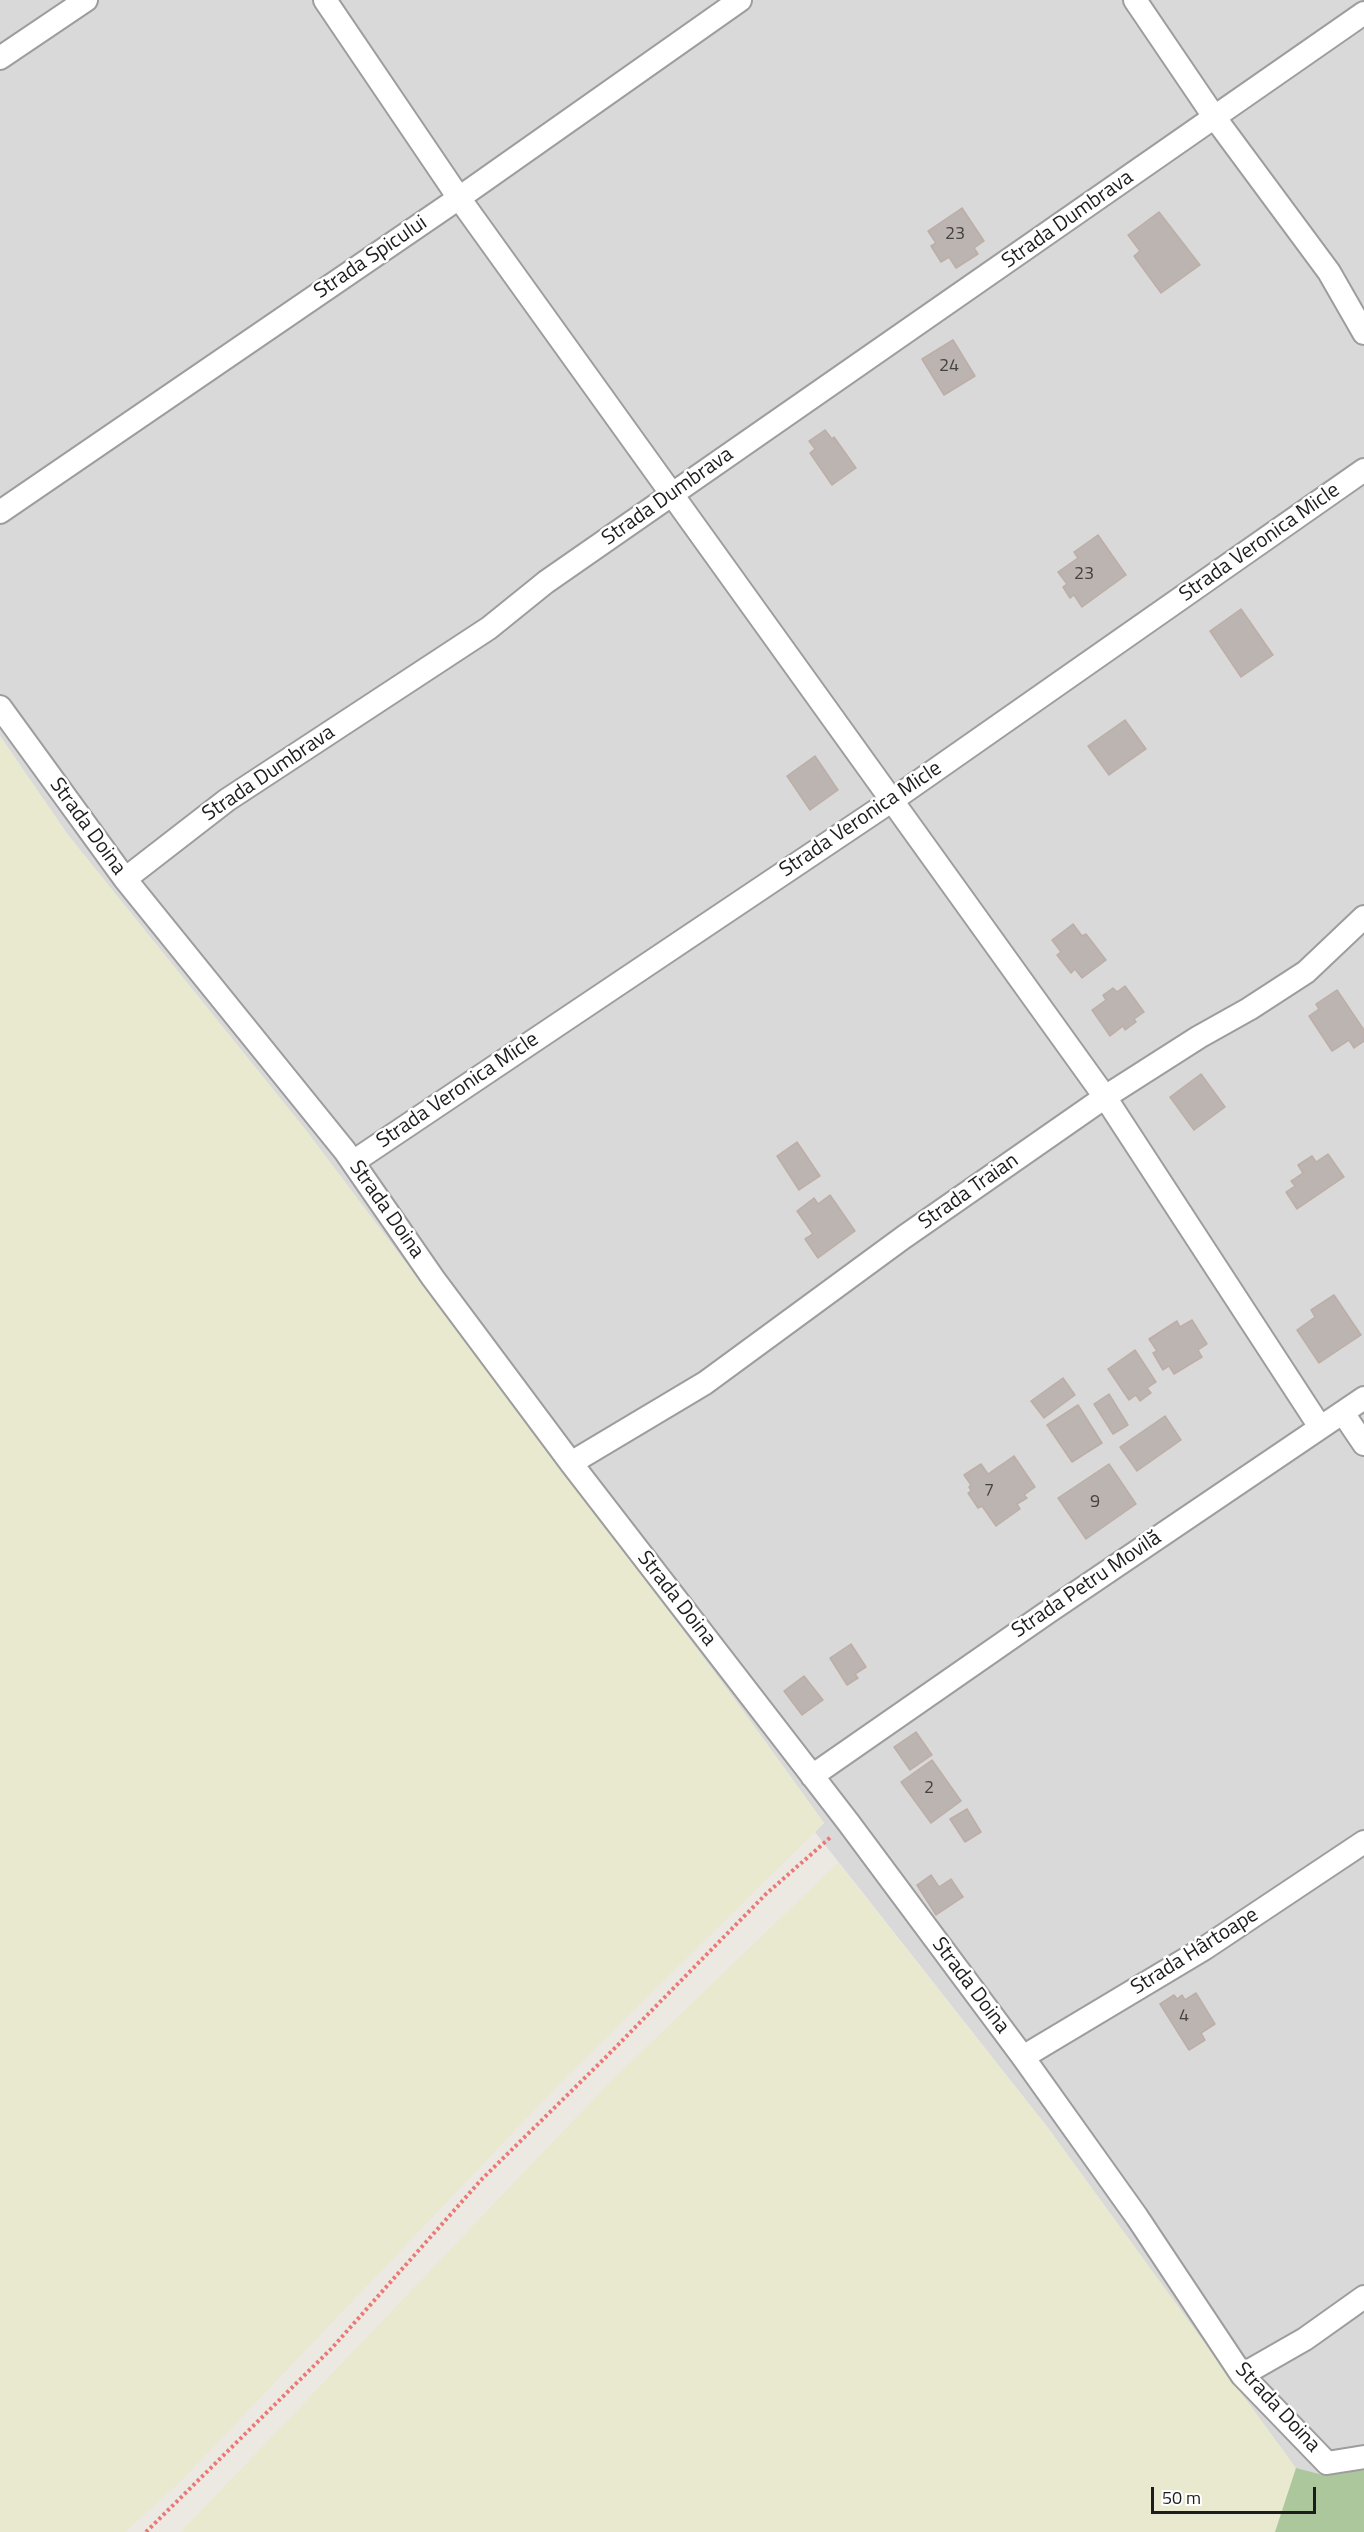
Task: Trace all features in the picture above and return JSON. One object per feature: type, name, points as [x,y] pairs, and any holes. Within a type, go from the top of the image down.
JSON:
[{"type":"street","points":[[0,58],[86,0]]},
{"type":"street","points":[[325,0],[459,198],[1105,1097],[1320,1427]]},
{"type":"street","name":"Strada Spicului","points":[[0,512],[459,198],[740,0]]},
{"type":"street","points":[[1135,0],[1215,118],[1329,272],[1364,333]]},
{"type":"street","name":"Strada Dumbrava","points":[[125,879],[227,800],[489,628],[546,582],[671,494],[1364,13]]},
{"type":"street","name":"Strada Veronica Micle","points":[[353,1162],[891,801],[1364,471]]},
{"type":"street","name":"Strada Doina","points":[[0,707],[125,879],[353,1162],[433,1278],[571,1463],[848,1822],[1023,2057],[1137,2217],[1242,2374],[1327,2463],[1364,2457]]},
{"type":"street","name":"Strada Traian","points":[[571,1463],[705,1383],[904,1237],[1105,1097],[1306,972],[1364,917]]},
{"type":"street","name":"Strada Petru Movilă","points":[[812,1776],[1048,1612],[1364,1398]]},
{"type":"street","points":[[1343,1413],[1364,1444]]},
{"type":"street","name":"Strada Hârtoape","points":[[1023,2057],[1205,1948],[1364,1842]]},
{"type":"street","points":[[1242,2374],[1305,2339],[1364,2297]]},
{"type":"path","points":[[146,2532],[332,2348],[482,2179],[766,1894],[848,1822]]},
{"type":"shaded area","points":[[0,0],[1364,0],[1364,2532],[1341,2532],[1048,2128],[815,1832],[824,1823],[733,1697],[305,1129],[68,835],[0,736]]},
{"type":"green space","points":[[0,736],[68,835],[305,1129],[733,1697],[824,1823],[562,2081],[182,2480],[125,2532],[0,2532]]},
{"type":"green space","points":[[838,1863],[1048,2128],[1296,2468],[1275,2532],[181,2532],[611,2081]]},
{"type":"green space","points":[[1296,2468],[1323,2475],[1364,2468],[1364,2532],[1275,2532]]},
{"type":"building","points":[[962,208],[984,241],[974,248],[978,254],[956,268],[949,257],[941,262],[931,246],[936,243],[928,231]]},
{"type":"building","points":[[1159,212],[1200,265],[1161,293],[1134,256],[1140,251],[1128,235]]},
{"type":"building","points":[[953,340],[975,376],[944,395],[922,359]]},
{"type":"building","points":[[825,430],[832,439],[834,437],[856,468],[832,485],[810,453],[815,449],[809,441]]},
{"type":"building","points":[[1098,535],[1126,575],[1082,607],[1074,595],[1070,598],[1063,587],[1067,584],[1058,572],[1078,558],[1074,552]]},
{"type":"building","points":[[1241,609],[1273,655],[1241,677],[1210,631]]},
{"type":"building","points":[[1125,720],[1146,749],[1109,775],[1088,746]]},
{"type":"building","points":[[815,756],[838,790],[810,810],[787,776]]},
{"type":"building","points":[[1073,924],[1082,936],[1086,934],[1106,960],[1082,978],[1075,969],[1071,973],[1057,955],[1061,952],[1052,940]]},
{"type":"building","points":[[1125,986],[1144,1012],[1125,1030],[1123,1026],[1110,1036],[1092,1010],[1106,1000],[1103,995],[1113,988],[1117,992]]},
{"type":"building","points":[[1337,990],[1364,1030],[1364,1041],[1354,1048],[1349,1040],[1332,1051],[1309,1016],[1319,1009],[1316,1004]]},
{"type":"building","points":[[1201,1074],[1225,1107],[1194,1130],[1170,1097]]},
{"type":"building","points":[[797,1142],[820,1176],[799,1190],[777,1156]]},
{"type":"building","points":[[1328,1154],[1344,1177],[1297,1209],[1286,1192],[1295,1186],[1291,1181],[1303,1173],[1298,1165],[1312,1156],[1316,1162]]},
{"type":"building","points":[[830,1195],[855,1231],[818,1258],[805,1239],[813,1234],[797,1211],[814,1198],[818,1204]]},
{"type":"building","points":[[1334,1295],[1361,1335],[1319,1363],[1297,1330],[1315,1317],[1311,1310]]},
{"type":"building","points":[[1192,1320],[1207,1344],[1198,1350],[1202,1357],[1174,1374],[1169,1366],[1163,1370],[1153,1353],[1157,1351],[1149,1339],[1177,1321],[1180,1327]]},
{"type":"building","points":[[1135,1350],[1156,1382],[1147,1388],[1151,1393],[1140,1401],[1136,1395],[1129,1400],[1108,1369]]},
{"type":"building","points":[[1063,1378],[1075,1395],[1044,1418],[1031,1401]]},
{"type":"building","points":[[1109,1394],[1128,1425],[1113,1434],[1094,1404]]},
{"type":"building","points":[[1078,1405],[1102,1443],[1072,1462],[1047,1425]]},
{"type":"building","points":[[1165,1416],[1181,1440],[1137,1471],[1120,1447]]},
{"type":"building","points":[[1014,1456],[1035,1487],[1024,1495],[1027,1498],[1017,1504],[1020,1509],[996,1526],[982,1506],[978,1508],[968,1493],[971,1491],[969,1487],[971,1485],[964,1475],[981,1464],[988,1474]]},
{"type":"building","points":[[1109,1464],[1136,1504],[1086,1539],[1058,1498]]},
{"type":"building","points":[[851,1644],[866,1667],[855,1674],[858,1678],[847,1685],[830,1658]]},
{"type":"building","points":[[804,1676],[823,1700],[802,1715],[784,1691]]},
{"type":"building","points":[[916,1732],[932,1755],[910,1770],[894,1747]]},
{"type":"building","points":[[932,1760],[961,1801],[931,1823],[901,1782]]},
{"type":"building","points":[[967,1809],[981,1832],[965,1842],[950,1819]]},
{"type":"building","points":[[931,1875],[939,1887],[951,1879],[963,1897],[936,1915],[917,1885]]},
{"type":"building","points":[[1196,1993],[1215,2024],[1201,2033],[1205,2040],[1189,2050],[1160,2004],[1174,1995],[1177,1999],[1182,1995],[1185,2000]]}]
